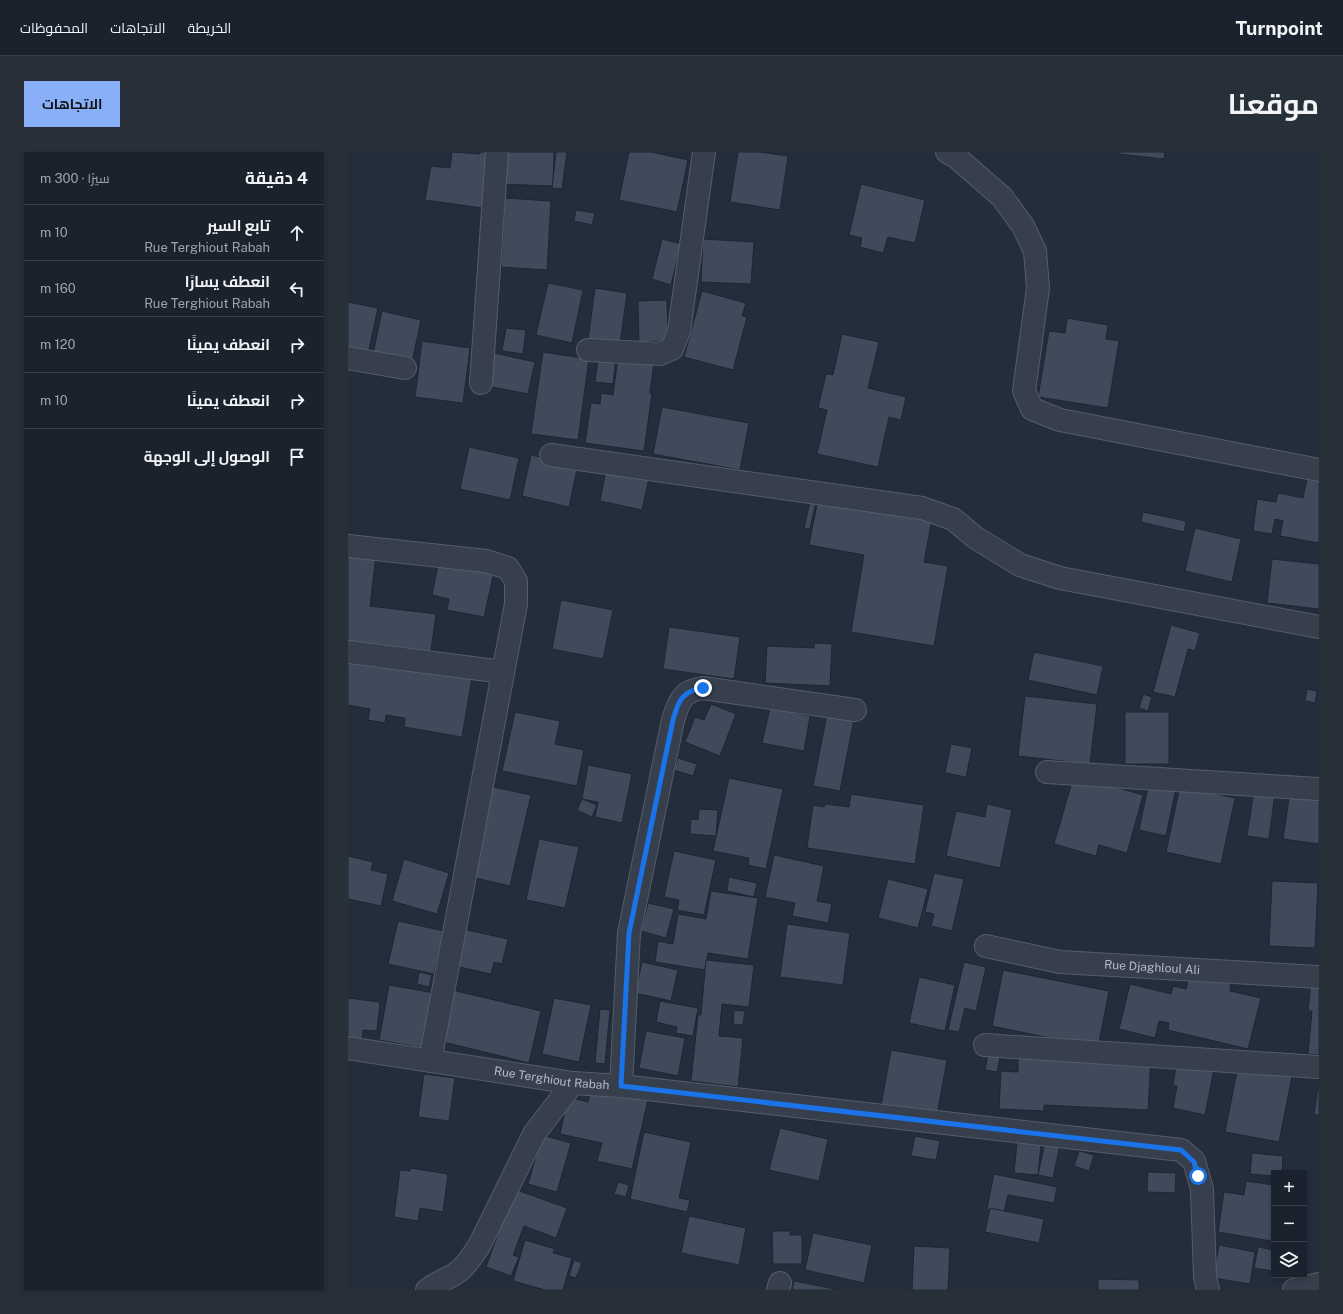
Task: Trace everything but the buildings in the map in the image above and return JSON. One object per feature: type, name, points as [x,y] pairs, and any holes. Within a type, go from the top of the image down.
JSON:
[{"type":"street","points":[[481,383],[496,152]]},
{"type":"street","points":[[588,350],[660,354],[672,349],[679,331],[704,152]]},
{"type":"street","points":[[947,152],[956,157],[1002,197],[1023,226],[1035,251],[1038,288],[1024,391],[1032,409],[1060,420],[1319,470]]},
{"type":"street","points":[[348,358],[405,368]]},
{"type":"street","points":[[551,455],[922,508],[953,519],[976,538],[1020,565],[1060,578],[1319,627]]},
{"type":"street","points":[[348,546],[486,561],[508,568],[516,581],[516,604],[430,1061]]},
{"type":"street","points":[[348,652],[503,672]]},
{"type":"street","points":[[621,1086],[629,933],[673,720],[676,707],[683,695],[692,690],[703,688],[856,710]]},
{"type":"street","points":[[1047,772],[1319,789]]},
{"type":"street","name":"Rue Djaghloul Ali","points":[[986,946],[1060,962],[1319,977]]},
{"type":"street","points":[[984,1045],[1319,1067]]},
{"type":"street","name":"Rue Terghiout Rabah","points":[[348,1048],[573,1083],[621,1086],[1181,1150],[1194,1162],[1202,1189],[1205,1277],[1208,1290]]},
{"type":"street","points":[[427,1290],[434,1284],[460,1270],[479,1246],[534,1134],[573,1083]]},
{"type":"street","points":[[1294,1290],[1318,1286]]},
{"type":"route","points":[[703,688],[692,690],[683,695],[676,707],[629,933],[621,1086],[1181,1150],[1194,1162],[1198,1176]]}]
